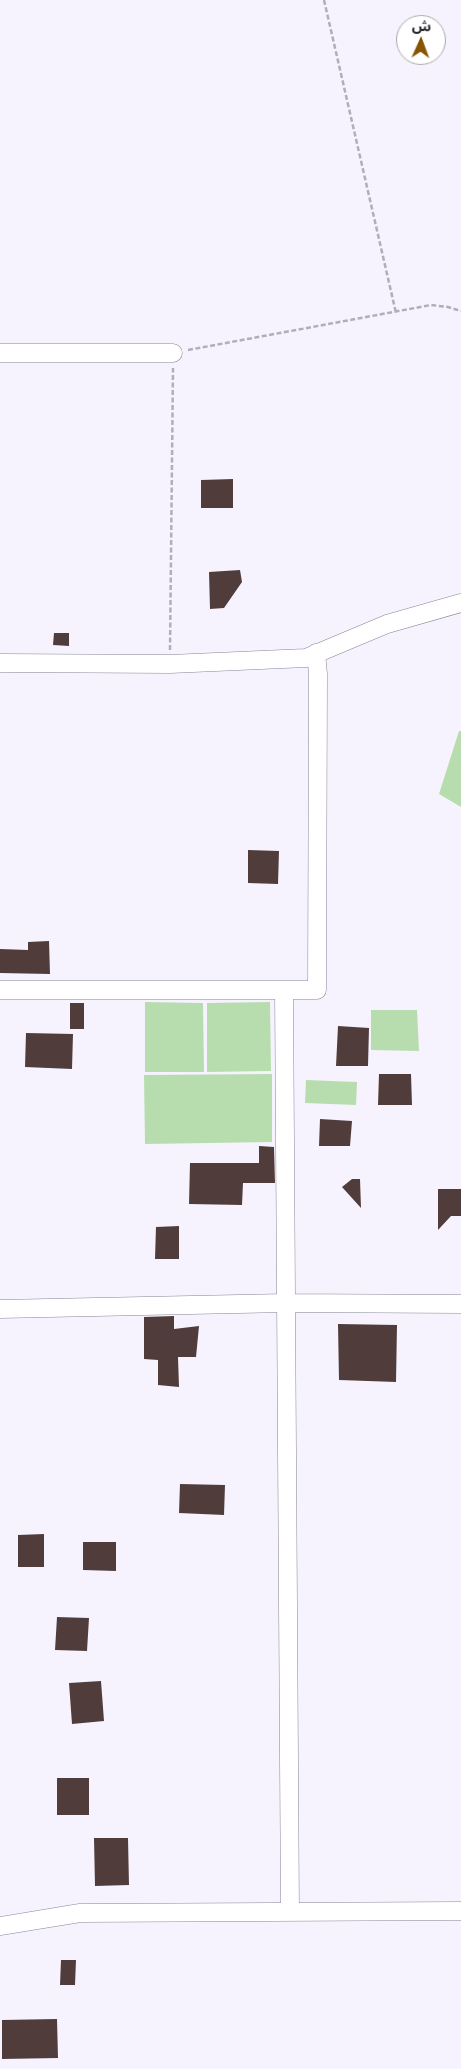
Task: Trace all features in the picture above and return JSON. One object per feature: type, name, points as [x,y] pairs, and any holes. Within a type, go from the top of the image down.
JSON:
[{"type":"street","points":[[0,354],[173,353]]},
{"type":"street","points":[[0,663],[170,664],[306,658],[387,624],[461,603]]},
{"type":"street","points":[[0,990],[316,990],[318,674],[316,653]]},
{"type":"street","points":[[284,990],[290,1912]]},
{"type":"street","points":[[0,1309],[286,1304],[461,1304]]},
{"type":"street","points":[[0,1926],[80,1913],[461,1911]]},
{"type":"path","points":[[324,0],[396,313]]},
{"type":"path","points":[[170,664],[173,353],[431,305],[461,311]]},
{"type":"green space","points":[[459,731],[461,731],[461,807],[439,794]]},
{"type":"green space","points":[[145,1002],[203,1003],[204,1072],[145,1072]]},
{"type":"green space","points":[[270,1002],[271,1071],[207,1072],[207,1003]]},
{"type":"green space","points":[[371,1010],[417,1010],[419,1051],[371,1050]]},
{"type":"green space","points":[[272,1074],[272,1142],[145,1144],[144,1075]]},
{"type":"green space","points":[[306,1080],[357,1082],[356,1105],[305,1103]]},
{"type":"building","points":[[233,479],[233,508],[201,508],[201,480]]},
{"type":"building","points":[[240,570],[242,582],[224,608],[210,609],[209,572]]},
{"type":"building","points":[[54,633],[69,633],[69,646],[53,645]]},
{"type":"building","points":[[248,850],[279,851],[278,884],[248,883]]},
{"type":"building","points":[[49,941],[50,974],[0,973],[0,949],[28,950],[28,942]]},
{"type":"building","points":[[70,1003],[84,1003],[84,1029],[70,1029]]},
{"type":"building","points":[[338,1026],[369,1028],[368,1066],[336,1066]]},
{"type":"building","points":[[26,1033],[73,1034],[72,1069],[25,1067]]},
{"type":"building","points":[[379,1074],[411,1074],[412,1105],[378,1105]]},
{"type":"building","points":[[320,1119],[352,1121],[350,1146],[319,1146]]},
{"type":"building","points":[[259,1146],[274,1147],[275,1183],[243,1183],[242,1205],[189,1204],[190,1163],[259,1163]]},
{"type":"building","points":[[352,1179],[360,1179],[361,1208],[342,1187]]},
{"type":"building","points":[[438,1189],[461,1189],[461,1216],[451,1216],[438,1230]]},
{"type":"building","points":[[179,1226],[179,1259],[155,1259],[156,1227]]},
{"type":"building","points":[[174,1316],[174,1329],[199,1326],[196,1357],[178,1357],[179,1387],[158,1385],[158,1360],[144,1359],[144,1317]]},
{"type":"building","points":[[338,1324],[397,1325],[396,1382],[339,1380]]},
{"type":"building","points":[[180,1484],[225,1485],[224,1515],[179,1513]]},
{"type":"building","points":[[44,1534],[44,1567],[18,1567],[18,1535]]},
{"type":"building","points":[[83,1542],[116,1542],[116,1571],[83,1570]]},
{"type":"building","points":[[57,1617],[89,1618],[87,1651],[55,1650]]},
{"type":"building","points":[[101,1681],[104,1721],[72,1724],[69,1683]]},
{"type":"building","points":[[57,1778],[89,1778],[89,1815],[57,1815]]},
{"type":"building","points":[[94,1838],[128,1838],[129,1885],[95,1886]]},
{"type":"building","points":[[61,1960],[76,1960],[75,1985],[60,1985]]},
{"type":"building","points":[[57,2019],[58,2058],[2,2059],[2,2020]]}]
